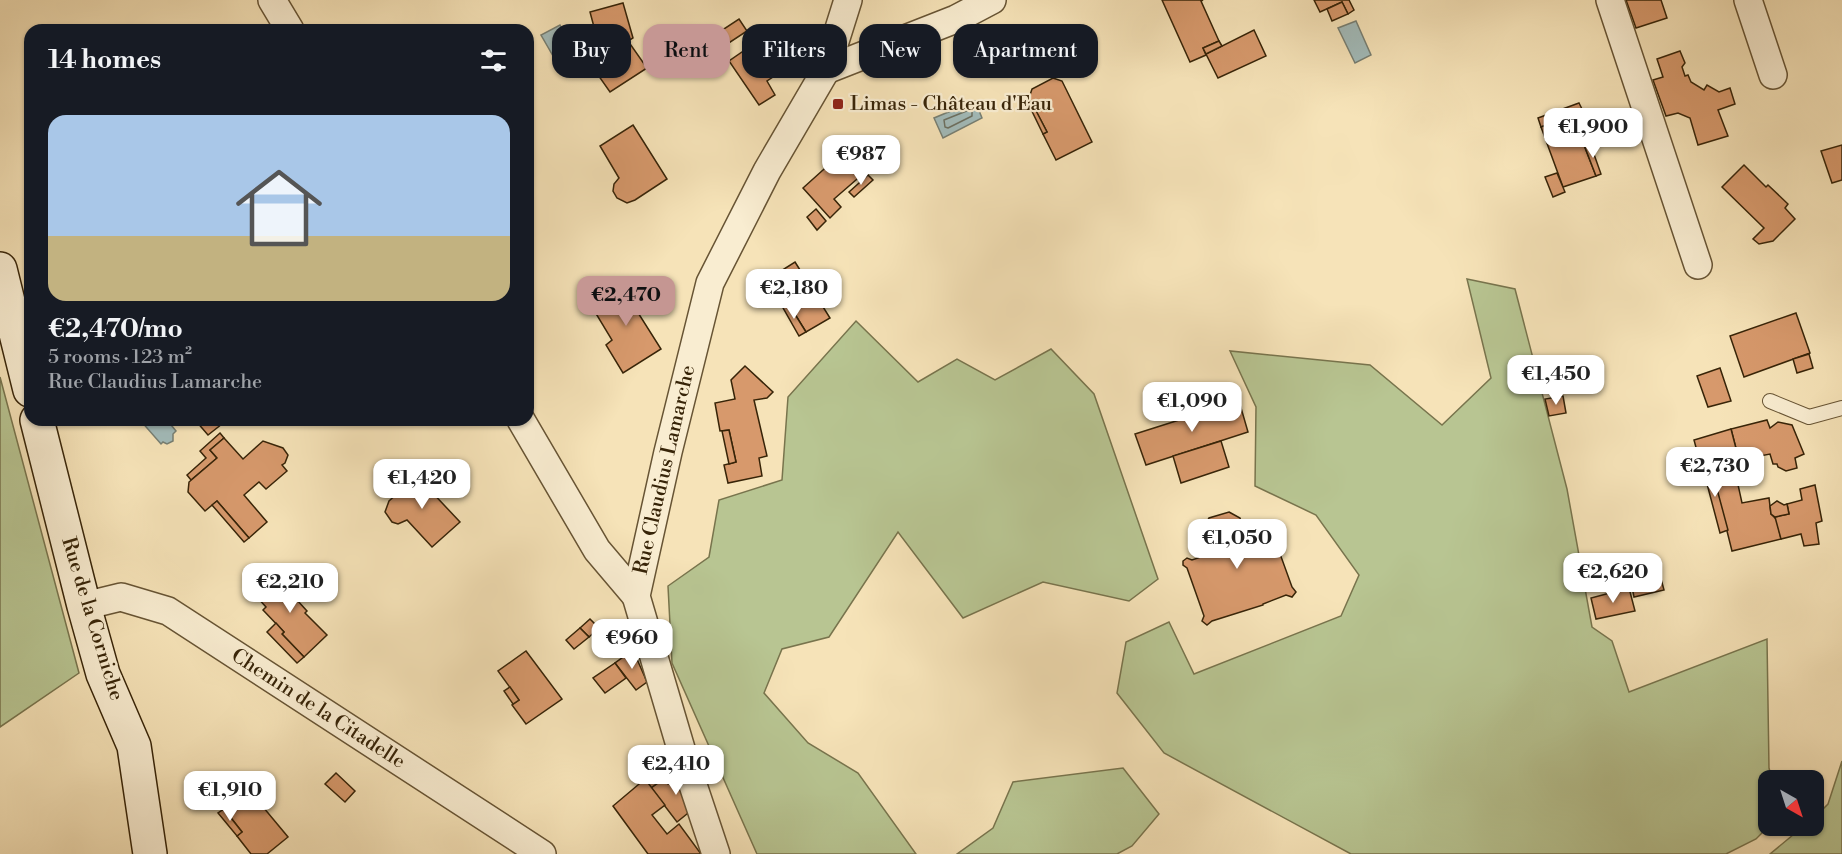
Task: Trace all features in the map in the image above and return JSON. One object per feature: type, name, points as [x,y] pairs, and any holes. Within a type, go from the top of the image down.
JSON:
[{"type":"main road","points":[[0,269],[24,366]]},
{"type":"main road","name":"Rue de la Corniche","points":[[39,426],[84,606],[104,674],[134,746],[150,854]]},
{"type":"street","points":[[272,0],[286,24]]},
{"type":"street","name":"Rue Claudius Lamarche","points":[[840,24],[848,0]]},
{"type":"street","points":[[847,62],[956,19],[992,0]]},
{"type":"street","points":[[1610,0],[1698,265]]},
{"type":"street","points":[[1748,0],[1773,75]]},
{"type":"street","name":"Rue Claudius Lamarche","points":[[716,854],[682,752],[636,596],[668,452],[710,283],[767,171],[821,78]]},
{"type":"street","points":[[525,426],[597,550],[630,586],[636,596]]},
{"type":"street","name":"Chemin de la Citadelle","points":[[84,606],[121,597],[168,611],[542,854]]},
{"type":"lane","points":[[1770,401],[1809,417],[1842,408]]},
{"type":"green space","points":[[1467,279],[1515,289],[1567,489],[1592,627],[1612,641],[1629,692],[1767,639],[1770,770],[1758,770],[1759,836],[1756,839],[1726,854],[1351,854],[1164,753],[1117,693],[1126,642],[1169,622],[1194,674],[1341,616],[1359,575],[1316,515],[1255,486],[1256,407],[1230,351],[1370,365],[1442,425],[1491,378]]},
{"type":"green space","points":[[856,321],[918,382],[957,359],[995,380],[1051,349],[1094,394],[1158,579],[1129,601],[1043,582],[963,618],[898,532],[829,637],[782,649],[764,693],[808,743],[858,773],[916,854],[757,854],[672,663],[668,586],[709,557],[719,500],[782,480],[788,397]]},
{"type":"green space","points":[[0,377],[79,673],[0,727]]},
{"type":"green space","points":[[1842,761],[1842,854],[1770,854],[1792,836],[1824,836],[1824,808],[1828,804]]},
{"type":"green space","points":[[1123,768],[1159,814],[1132,846],[1117,854],[957,854],[993,828],[1013,782]]},
{"type":"water","points":[[1356,21],[1371,55],[1355,63],[1338,28]]},
{"type":"water","points":[[552,29],[552,54],[541,35]]},
{"type":"water","points":[[975,101],[982,118],[943,138],[934,118]]},
{"type":"water","points":[[145,426],[172,426],[176,431],[173,434],[173,441],[161,444]]},
{"type":"building","points":[[1162,0],[1203,0],[1201,1],[1219,41],[1203,48],[1206,55],[1190,62]]},
{"type":"building","points":[[1314,0],[1349,0],[1354,10],[1348,14],[1342,2],[1320,12]]},
{"type":"building","points":[[1626,0],[1661,0],[1667,18],[1636,28]]},
{"type":"building","points":[[1342,2],[1348,14],[1332,21],[1327,9]]},
{"type":"building","points":[[623,3],[629,24],[593,24],[590,12]]},
{"type":"building","points":[[739,19],[742,24],[742,34],[730,42],[730,25]]},
{"type":"building","points":[[1254,30],[1266,56],[1218,78],[1206,54]]},
{"type":"building","points":[[1219,41],[1222,46],[1206,54],[1203,48]]},
{"type":"building","points":[[631,45],[643,62],[643,71],[610,92],[600,78],[631,78]]},
{"type":"building","points":[[1680,51],[1685,63],[1682,67],[1685,76],[1688,75],[1691,82],[1704,90],[1707,85],[1719,92],[1730,88],[1735,104],[1718,110],[1728,136],[1698,145],[1690,118],[1678,113],[1666,116],[1653,80],[1663,77],[1657,59]]},
{"type":"building","points":[[742,52],[742,78],[772,78],[767,81],[775,95],[759,105],[730,60]]},
{"type":"building","points":[[1053,78],[1062,81],[1092,142],[1056,160],[1043,134],[1047,132],[1029,98],[1032,89]]},
{"type":"building","points":[[1031,101],[1047,132],[1043,134],[1028,103]]},
{"type":"building","points":[[1579,103],[1584,113],[1541,127],[1538,118]]},
{"type":"building","points":[[1584,112],[1594,141],[1584,145],[1596,176],[1563,187],[1541,127]]},
{"type":"building","points":[[633,125],[667,179],[627,203],[617,198],[613,191],[614,184],[619,178],[600,146]]},
{"type":"building","points":[[848,141],[854,141],[866,155],[866,160],[858,167],[864,173],[834,199],[841,207],[830,218],[803,188],[843,152],[840,149]]},
{"type":"building","points":[[1590,143],[1601,174],[1596,176],[1584,145]]},
{"type":"building","points":[[1842,145],[1842,180],[1832,183],[1821,151]]},
{"type":"building","points":[[1744,165],[1766,187],[1768,185],[1788,204],[1785,208],[1795,219],[1773,241],[1759,244],[1753,239],[1764,228],[1722,187]]},
{"type":"building","points":[[1557,173],[1565,192],[1553,197],[1545,177]]},
{"type":"building","points":[[868,175],[873,180],[854,197],[849,192]]},
{"type":"building","points":[[816,209],[826,221],[817,230],[807,217]]},
{"type":"building","points":[[795,262],[830,318],[806,332],[788,303],[780,307],[765,281]]},
{"type":"building","points":[[634,281],[646,301],[635,308],[661,349],[623,373],[606,345],[612,340],[592,307]]},
{"type":"building","points":[[788,303],[806,332],[799,336],[782,306]]},
{"type":"building","points":[[1796,313],[1810,353],[1744,377],[1730,336]]},
{"type":"building","points":[[1809,354],[1813,368],[1797,373],[1793,359]]},
{"type":"building","points":[[745,366],[773,392],[767,398],[754,400],[767,456],[759,458],[762,476],[728,483],[724,465],[736,462],[729,430],[720,431],[715,403],[735,399],[731,380]]},
{"type":"building","points":[[1720,368],[1731,401],[1708,407],[1697,376]]},
{"type":"building","points":[[1563,396],[1566,413],[1549,416],[1545,399]]},
{"type":"building","points":[[1239,401],[1248,432],[1146,465],[1135,434]]},
{"type":"building","points":[[1767,420],[1770,428],[1778,422],[1792,425],[1804,454],[1795,458],[1797,468],[1786,471],[1778,467],[1777,464],[1773,464],[1770,454],[1739,460],[1731,429]]},
{"type":"building","points":[[200,426],[219,426],[208,435]]},
{"type":"building","points":[[1731,429],[1739,460],[1733,462],[1742,503],[1769,498],[1771,514],[1777,520],[1781,539],[1732,551],[1710,463],[1701,466],[1694,440]]},
{"type":"building","points":[[729,430],[736,462],[729,464],[722,431]]},
{"type":"building","points":[[220,433],[224,438],[210,450],[217,458],[191,480],[187,475],[206,458],[200,451]]},
{"type":"building","points":[[224,438],[243,459],[263,441],[283,448],[288,455],[282,465],[287,471],[266,489],[259,482],[244,495],[267,522],[249,538],[217,501],[205,511],[188,492],[189,482],[217,458],[210,450]]},
{"type":"building","points":[[1221,441],[1229,467],[1181,483],[1173,456]]},
{"type":"building","points":[[1710,463],[1728,530],[1720,533],[1702,465]]},
{"type":"building","points":[[423,471],[435,484],[429,489],[460,522],[432,547],[407,520],[398,524],[392,522],[385,512],[389,501]]},
{"type":"building","points":[[1815,485],[1822,521],[1816,523],[1819,544],[1804,546],[1801,534],[1781,539],[1775,517],[1789,514],[1787,504],[1802,500],[1800,489]]},
{"type":"building","points":[[217,501],[249,538],[244,542],[212,505]]},
{"type":"building","points":[[1777,501],[1784,505],[1787,504],[1789,514],[1775,517],[1771,514],[1770,506]]},
{"type":"building","points":[[1229,512],[1240,518],[1246,536],[1242,543],[1267,535],[1268,530],[1276,531],[1275,540],[1292,587],[1296,592],[1292,597],[1286,595],[1263,605],[1212,621],[1207,625],[1202,621],[1204,616],[1183,561],[1187,558],[1192,560],[1216,552],[1209,549],[1203,529],[1209,518]]},
{"type":"building","points":[[282,569],[294,582],[287,589],[307,611],[305,613],[327,635],[304,657],[263,610],[266,607],[255,595]]},
{"type":"building","points":[[1661,579],[1664,590],[1634,597],[1632,587]]},
{"type":"building","points":[[1629,588],[1635,611],[1596,619],[1591,598]]},
{"type":"building","points":[[590,619],[599,628],[589,637],[580,628]]},
{"type":"building","points":[[276,623],[284,632],[282,634],[304,657],[297,663],[267,632]]},
{"type":"building","points":[[580,628],[589,637],[574,649],[566,640]]},
{"type":"building","points":[[633,650],[647,682],[636,690],[615,663]]},
{"type":"building","points":[[526,651],[562,699],[526,724],[512,705],[519,700],[498,671]]},
{"type":"building","points":[[615,663],[626,678],[605,693],[593,678]]},
{"type":"building","points":[[510,687],[519,700],[513,704],[504,691]]},
{"type":"building","points":[[684,772],[698,805],[677,822],[651,788],[664,779],[668,784]]},
{"type":"building","points":[[336,773],[355,791],[345,802],[325,784]]},
{"type":"building","points":[[654,774],[660,781],[651,788],[646,780]]},
{"type":"building","points":[[645,779],[665,805],[652,815],[667,834],[679,824],[701,854],[648,854],[613,806]]},
{"type":"building","points":[[248,789],[288,837],[267,854],[251,854],[237,836],[242,832],[224,809]]},
{"type":"building","points":[[224,809],[242,832],[237,836],[218,813]]},
{"type":"place","name":"Limas - Château d'Eau","points":[[838,104]]}]
